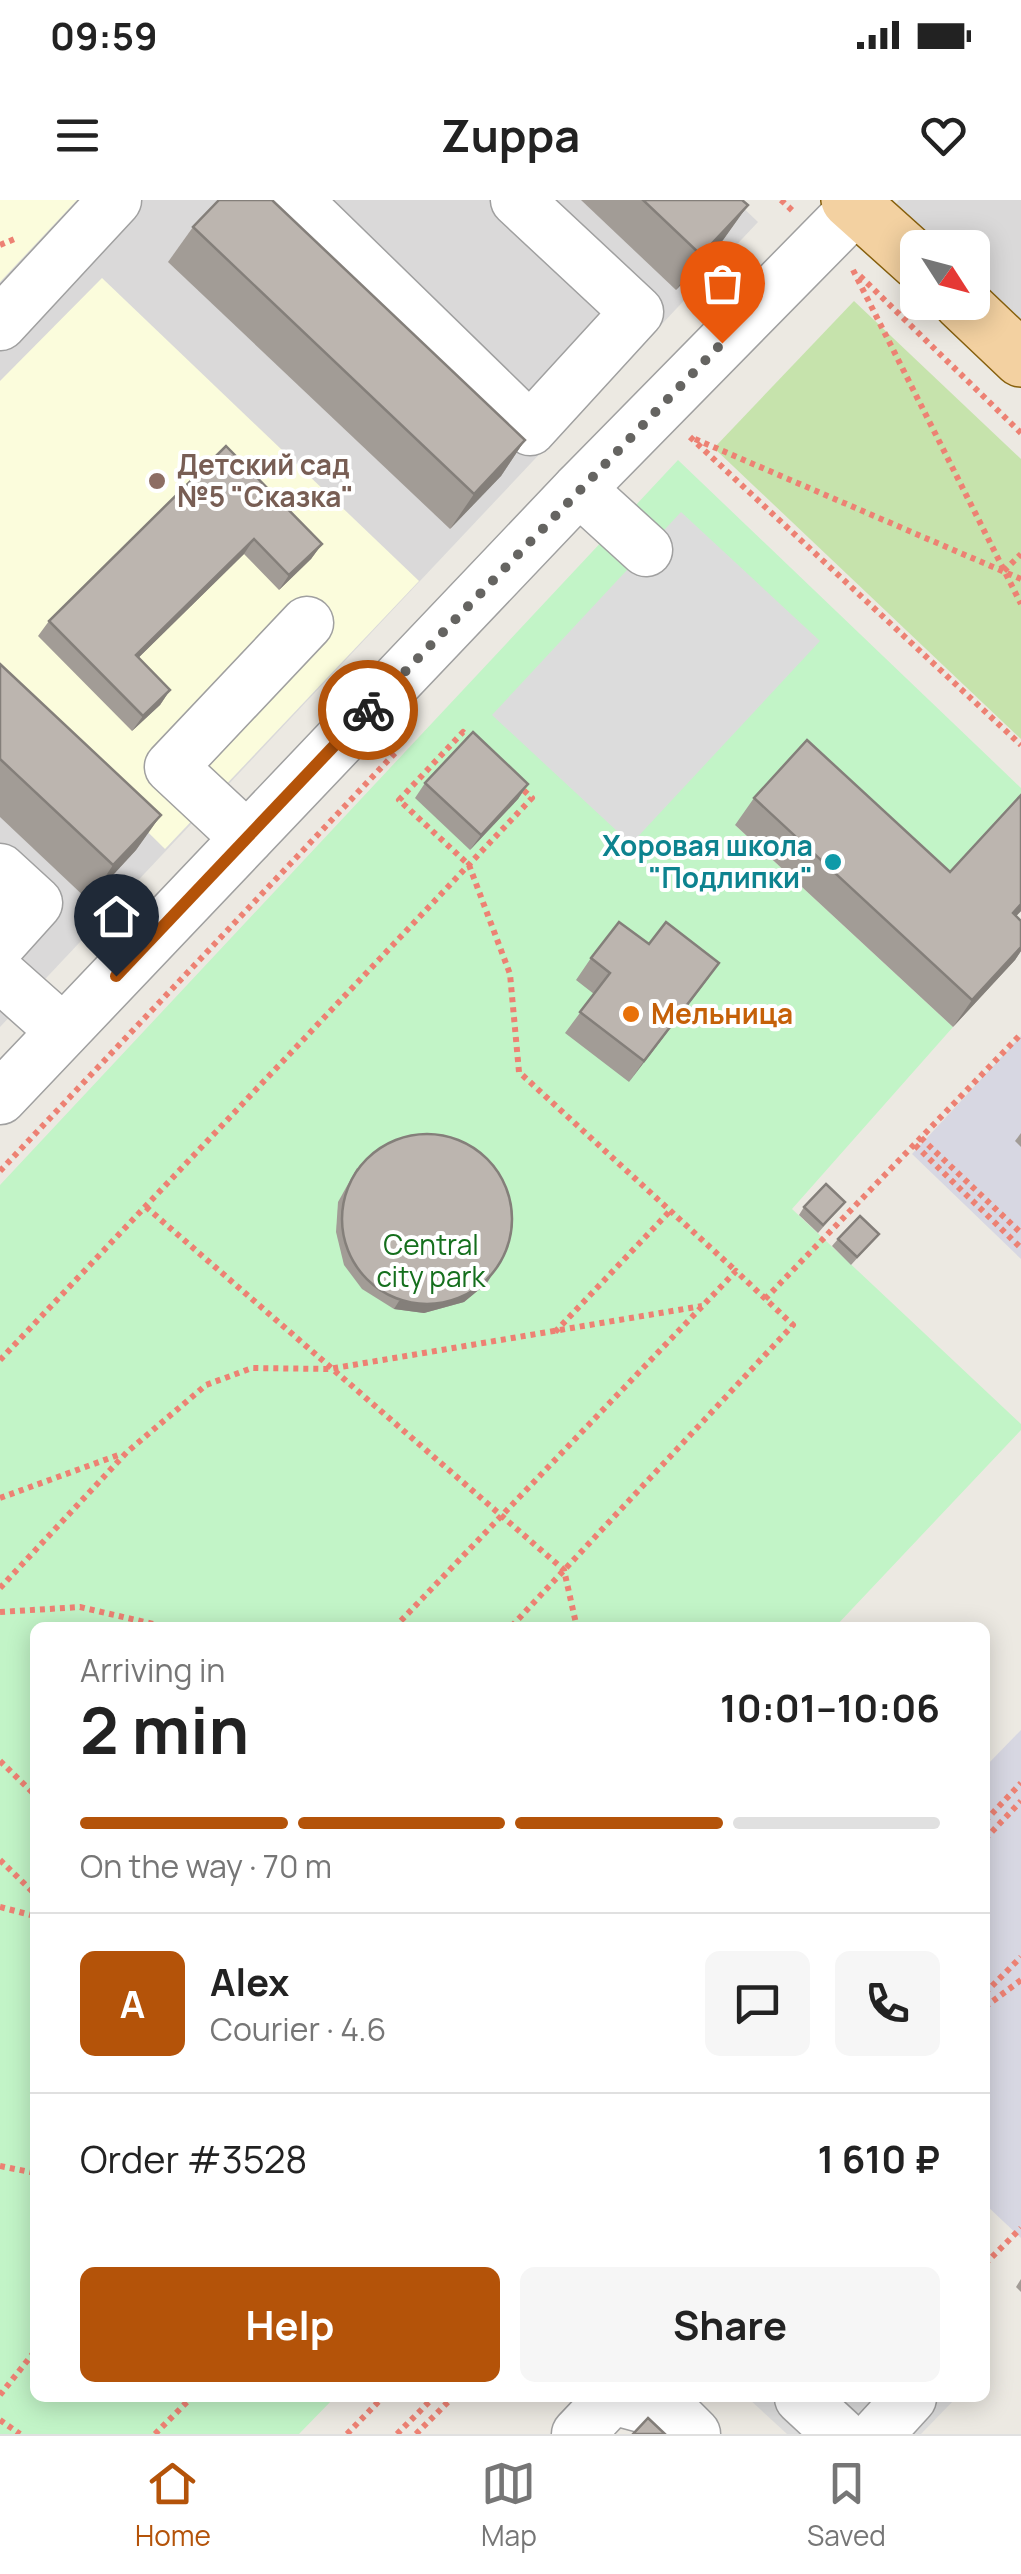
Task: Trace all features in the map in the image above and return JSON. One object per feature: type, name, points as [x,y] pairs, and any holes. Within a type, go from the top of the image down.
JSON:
[{"type":"main road","points":[[856,202],[900,245]]},
{"type":"main road","points":[[979,320],[1021,359]]},
{"type":"street","points":[[0,324],[115,200]]},
{"type":"street","points":[[295,200],[530,429],[637,312],[518,200]]},
{"type":"street","points":[[0,1098],[856,202]]},
{"type":"street","points":[[586,366],[646,420]]},
{"type":"street","points":[[580,488],[646,550]]},
{"type":"street","points":[[247,838],[170,767],[308,623]]},
{"type":"street","points":[[0,870],[36,903],[0,943]]},
{"type":"street","points":[[0,976],[63,1031]]},
{"type":"street","points":[[578,2434],[608,2402]]},
{"type":"street","points":[[629,2402],[687,2416]]},
{"type":"street","points":[[805,2402],[840,2434]]},
{"type":"street","points":[[877,2434],[906,2402]]},
{"type":"path","points":[[1021,433],[852,268],[1021,604]]},
{"type":"path","points":[[1021,579],[689,436],[1021,745]]},
{"type":"path","points":[[1004,571],[1021,554]]},
{"type":"path","points":[[476,746],[462,732],[399,800],[469,865],[510,974],[519,1072],[793,1325],[516,1622]]},
{"type":"path","points":[[0,1360],[532,798],[518,785]]},
{"type":"path","points":[[765,1299],[1021,1034]]},
{"type":"path","points":[[922,1138],[1021,1233]]},
{"type":"path","points":[[915,1145],[1021,1248]]},
{"type":"path","points":[[146,1207],[564,1570],[575,1622]]},
{"type":"path","points":[[554,1333],[670,1210]]},
{"type":"path","points":[[400,1622],[736,1272]]},
{"type":"path","points":[[0,1588],[126,1452],[206,1384],[252,1368],[329,1369],[703,1306]]},
{"type":"path","points":[[0,1498],[126,1452]]},
{"type":"path","points":[[0,1612],[80,1607],[145,1622]]},
{"type":"path","points":[[0,1762],[30,1790]]},
{"type":"path","points":[[990,1815],[1021,1783]]},
{"type":"path","points":[[990,1834],[1021,1802]]},
{"type":"path","points":[[0,1860],[30,1889]]},
{"type":"path","points":[[0,1907],[30,1915]]},
{"type":"path","points":[[990,1988],[1021,1956]]},
{"type":"path","points":[[990,2004],[1021,1980]]},
{"type":"path","points":[[0,2166],[30,2173]]},
{"type":"path","points":[[990,2259],[1021,2228]]},
{"type":"path","points":[[1,2391],[30,2357]]},
{"type":"path","points":[[154,2434],[187,2402]]},
{"type":"path","points":[[348,2434],[378,2402]]},
{"type":"path","points":[[397,2434],[429,2402]]},
{"type":"path","points":[[416,2434],[448,2402]]},
{"type":"path","points":[[0,2420],[20,2434]]},
{"type":"shaded area","points":[[0,200],[735,200],[758,222],[0,1027]]},
{"type":"shaded area","points":[[0,200],[77,200],[0,282]]},
{"type":"shaded area","points":[[899,200],[1021,200],[1021,319],[990,290],[990,230],[924,230],[896,204]]},
{"type":"shaded area","name":"Детский сад №5 \"Сказка\"","points":[[102,278],[419,581],[165,849],[0,686],[0,381]]},
{"type":"shaded area","points":[[681,512],[820,641],[631,844],[492,715]]},
{"type":"shaded area","points":[[1021,1036],[1021,1259],[912,1154]]},
{"type":"shaded area","points":[[1021,1730],[1021,2238],[990,2209],[990,1762]]},
{"type":"shaded area","points":[[752,2402],[952,2402],[921,2434],[787,2434]]},
{"type":"green space","points":[[854,301],[1021,459],[1021,739],[714,448]]},
{"type":"green space","name":"Central city park","points":[[678,460],[1021,788],[1021,802],[931,899],[735,825],[953,1027],[792,1209],[1021,1424],[1021,1430],[840,1622],[30,1622],[30,2402],[330,2402],[299,2434],[0,2434],[0,1185]]},
{"type":"building","points":[[219,200],[272,200],[525,440],[474,494],[193,227]]},
{"type":"building","points":[[643,200],[742,200],[748,205],[701,255]]},
{"type":"building","points":[[226,446],[322,544],[289,575],[254,539],[136,655],[170,690],[143,716],[49,621]]},
{"type":"building","points":[[0,664],[161,815],[113,865],[0,759]]},
{"type":"building","points":[[473,732],[528,784],[481,835],[425,783]]},
{"type":"building","name":"Хоровая школа \"Подлипки\"","points":[[807,740],[950,872],[1021,795],[1021,904],[1013,913],[1021,921],[1021,947],[972,1000],[754,798]]},
{"type":"building","name":"Мельница","points":[[619,922],[649,944],[666,922],[719,963],[644,1061],[580,1012],[610,973],[591,958]]},
{"type":"building","points":[[427,1134],[460,1140],[487,1159],[506,1186],[512,1219],[506,1252],[487,1279],[460,1298],[427,1304],[394,1298],[367,1279],[348,1252],[342,1219],[348,1186],[367,1159],[394,1140]]},
{"type":"building","points":[[826,1184],[845,1202],[823,1225],[804,1207]]},
{"type":"building","points":[[860,1216],[879,1234],[857,1257],[838,1239]]},
{"type":"building","points":[[648,2418],[665,2434],[633,2434]]},
{"type":"way so far","points":[[368,710],[722,343]]},
{"type":"place","name":"Детский сад №5 \"Сказка\"","points":[[157,481]]},
{"type":"place","name":"Хоровая школа \"Подлипки\"","points":[[833,862]]},
{"type":"place","name":"Мельница","points":[[631,1014]]},
{"type":"route","points":[[116,976],[368,710]]}]
